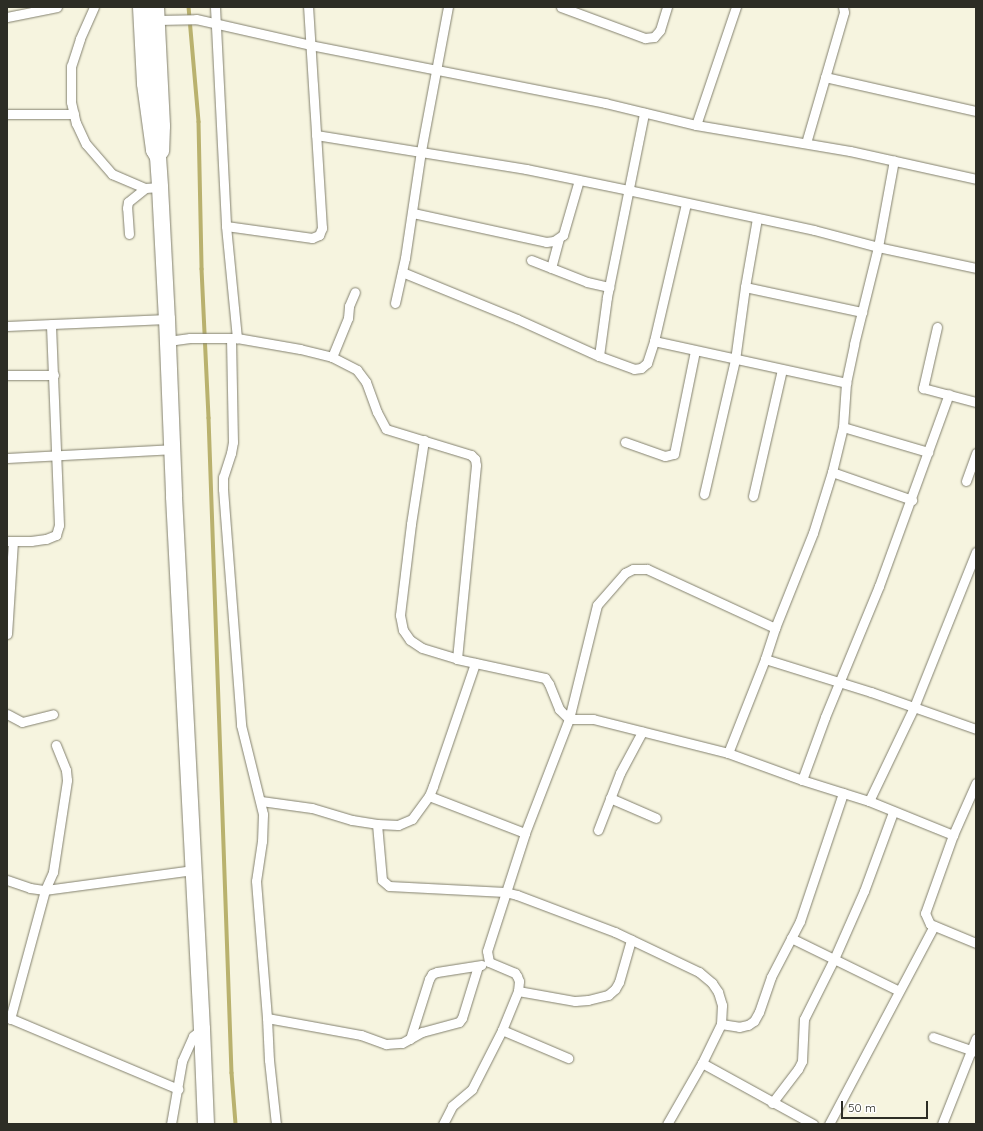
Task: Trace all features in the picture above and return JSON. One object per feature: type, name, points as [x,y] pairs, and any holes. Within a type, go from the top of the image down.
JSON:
[{"type":"highway","points":[[141,7],[145,84],[154,150],[158,157]]},
{"type":"highway","points":[[161,16],[162,148],[158,157],[153,188],[167,318],[171,449],[206,1124]]},
{"type":"street","points":[[7,17],[57,7]]},
{"type":"street","points":[[94,7],[80,39],[71,66],[71,102],[76,123],[86,144],[112,174],[153,188]]},
{"type":"street","points":[[215,7],[226,226],[234,338],[233,442],[232,453],[223,477],[223,488],[241,725],[261,801],[263,827],[256,881],[268,1018],[269,1060],[276,1124]]},
{"type":"street","points":[[226,226],[312,238],[319,235],[322,228],[308,7]]},
{"type":"street","points":[[395,303],[413,213],[421,151],[448,7]]},
{"type":"street","points":[[561,7],[645,38],[654,37],[660,30],[667,7]]},
{"type":"street","points":[[696,125],[736,7]]},
{"type":"street","points":[[806,143],[844,12],[843,7]]},
{"type":"street","points":[[161,16],[196,19],[310,45],[605,103],[696,125],[806,143],[894,160],[976,179]]},
{"type":"street","points":[[825,77],[976,111]]},
{"type":"street","points":[[599,356],[609,287],[644,113]]},
{"type":"street","points":[[7,114],[74,114]]},
{"type":"street","points":[[316,135],[421,151],[579,180],[757,218],[878,247],[976,268]]},
{"type":"street","points":[[728,753],[765,659],[775,628],[813,533],[832,472],[843,427],[846,383],[878,247],[894,160]]},
{"type":"street","points":[[551,268],[559,239],[566,229],[579,180]]},
{"type":"street","points":[[129,234],[128,202],[153,188]]},
{"type":"street","points":[[402,272],[517,319],[599,356],[634,369],[642,368],[647,363],[654,341],[686,204]]},
{"type":"street","points":[[413,213],[546,242],[559,239]]},
{"type":"street","points":[[704,494],[735,360],[745,287],[757,218]]},
{"type":"street","points":[[531,260],[587,282],[609,287]]},
{"type":"street","points":[[745,287],[862,312]]},
{"type":"street","points":[[332,357],[348,318],[349,306],[355,292]]},
{"type":"street","points":[[7,326],[167,318]]},
{"type":"street","points":[[7,634],[10,541],[31,541],[56,535],[59,525],[51,324]]},
{"type":"street","points":[[937,327],[923,388],[976,402]]},
{"type":"street","points":[[168,341],[190,338],[234,338],[300,349],[332,357],[357,370],[366,382],[377,412],[386,429],[398,434],[424,440],[471,455],[475,460],[476,465],[457,659]]},
{"type":"street","points":[[654,341],[735,360],[846,383]]},
{"type":"street","points":[[625,442],[666,456],[674,454],[695,351]]},
{"type":"street","points":[[753,496],[782,369]]},
{"type":"street","points":[[7,375],[54,375]]},
{"type":"street","points":[[802,780],[912,500],[949,394]]},
{"type":"street","points":[[843,427],[928,452]]},
{"type":"street","points":[[424,440],[411,524],[400,615],[403,630],[410,640],[422,648],[457,659],[545,678],[559,709],[569,719],[593,719],[728,753],[802,780],[869,801],[953,835]]},
{"type":"street","points":[[7,458],[171,449]]},
{"type":"street","points":[[966,481],[976,453]]},
{"type":"street","points":[[832,472],[912,500]]},
{"type":"street","points":[[869,801],[914,707],[976,552]]},
{"type":"street","points":[[489,962],[487,957],[488,944],[505,892],[525,833],[569,719],[597,605],[625,573],[633,569],[647,569],[775,628]]},
{"type":"street","points":[[765,659],[840,682],[976,729]]},
{"type":"street","points":[[261,801],[312,808],[352,820],[377,824],[398,825],[412,819],[429,796],[475,663]]},
{"type":"street","points":[[7,714],[22,722],[53,714]]},
{"type":"street","points":[[598,830],[626,760],[642,732]]},
{"type":"street","points":[[56,745],[66,770],[67,780],[53,872],[45,890],[9,1018],[178,1089]]},
{"type":"street","points":[[976,783],[953,835],[925,913],[926,919],[930,924],[976,943]]},
{"type":"street","points":[[721,1024],[740,1027],[748,1026],[754,1021],[759,1012],[773,973],[791,938],[811,891],[843,793]]},
{"type":"street","points":[[429,796],[525,833]]},
{"type":"street","points":[[610,798],[656,818]]},
{"type":"street","points":[[772,1103],[798,1069],[802,1061],[804,1019],[834,959],[864,891],[893,812]]},
{"type":"street","points":[[377,824],[382,880],[389,886],[505,892],[594,924],[631,940],[699,972],[712,983],[718,992],[722,1005],[721,1024],[702,1063],[667,1124]]},
{"type":"street","points":[[7,880],[30,888],[45,890],[193,870]]},
{"type":"street","points":[[829,1124],[934,926]]},
{"type":"street","points":[[791,938],[899,991]]},
{"type":"street","points":[[518,991],[575,1001],[588,1000],[608,995],[615,989],[619,982],[631,940]]},
{"type":"street","points":[[410,1039],[429,979],[432,974],[478,966],[489,962],[515,973],[519,981],[518,991],[502,1030],[472,1089],[452,1106],[443,1124]]},
{"type":"street","points":[[268,1018],[361,1035],[386,1044],[402,1043],[430,1029],[449,1026],[459,1022],[462,1018],[478,966]]},
{"type":"street","points":[[170,1124],[178,1089],[182,1061],[193,1036],[202,1029]]},
{"type":"street","points":[[502,1030],[568,1058]]},
{"type":"street","points":[[933,1037],[974,1051]]},
{"type":"street","points":[[942,1124],[974,1051],[976,1038]]},
{"type":"street","points":[[702,1063],[772,1103],[813,1124]]},
{"type":"waterway","points":[[189,7],[199,122],[202,269],[209,418],[232,1073],[236,1124]]}]
